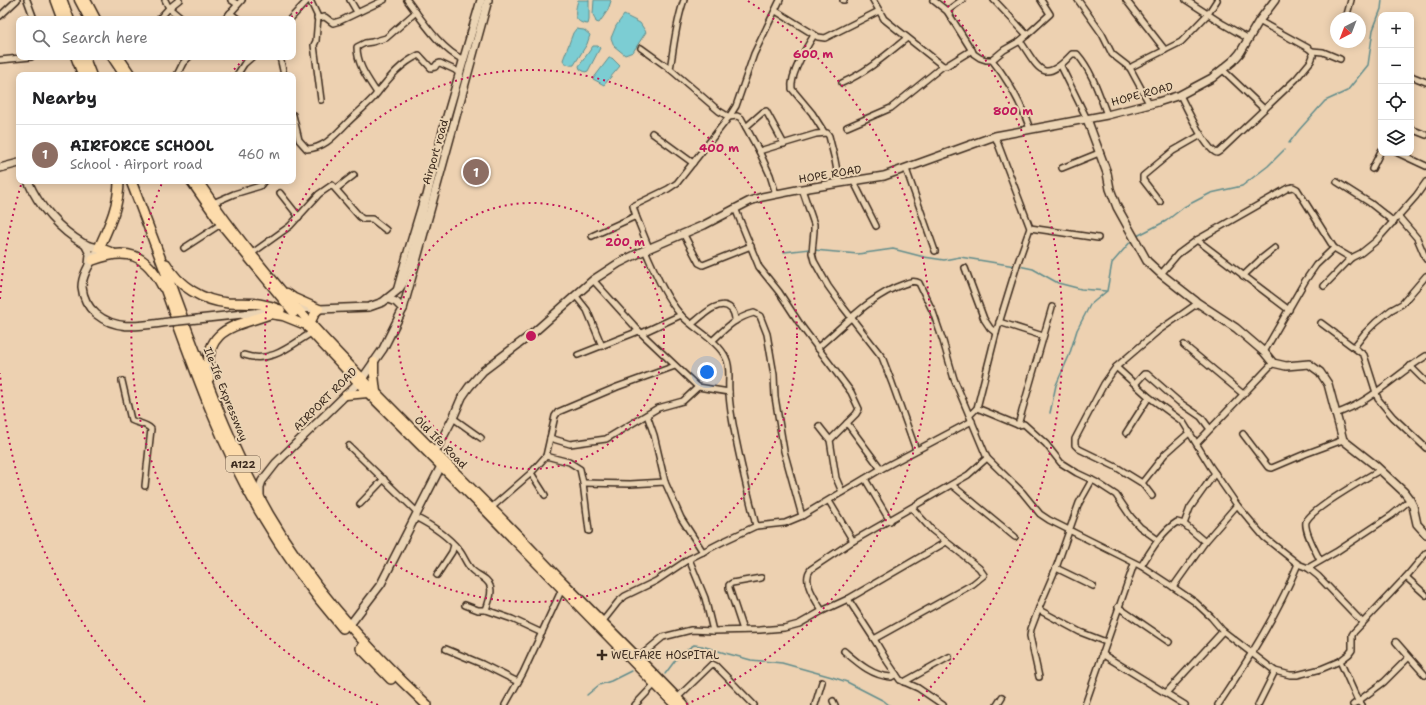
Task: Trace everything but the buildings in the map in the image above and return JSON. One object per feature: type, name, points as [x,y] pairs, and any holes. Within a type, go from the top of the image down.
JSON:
[{"type":"highway","points":[[54,0],[61,16]]},
{"type":"highway","points":[[62,0],[68,16]]},
{"type":"highway","points":[[77,60],[82,72]]},
{"type":"highway","points":[[85,60],[90,72]]},
{"type":"highway","points":[[119,184],[117,205],[114,215],[98,248],[112,253],[126,253],[141,259],[149,265],[168,296]]},
{"type":"highway","name":"Ile-Ife Expressway","points":[[127,184],[218,427],[248,491],[273,534],[311,589],[371,659],[416,704]]},
{"type":"highway","name":"Ile-Ife Expressway","points":[[132,184],[214,400],[234,446],[260,498],[288,545],[311,578],[349,626],[427,705]]},
{"type":"highway","points":[[152,236],[170,270],[182,283],[198,294],[222,302],[261,303],[269,309]]},
{"type":"highway","points":[[91,264],[112,253]]},
{"type":"highway","points":[[214,400],[210,382],[208,355],[214,341],[219,335],[231,327],[269,309],[289,309]]},
{"type":"main road","points":[[79,0],[87,16]]},
{"type":"main road","points":[[86,0],[94,16]]},
{"type":"main road","points":[[114,60],[122,72]]},
{"type":"main road","points":[[121,60],[129,72]]},
{"type":"main road","name":"Old Ife Road","points":[[193,184],[221,224],[278,290]]},
{"type":"main road","name":"Old Ife Road","points":[[200,184],[225,220],[278,290],[289,309],[360,381],[435,452],[603,621],[612,636],[655,684],[676,701],[684,705]]},
{"type":"main road","points":[[278,290],[319,309],[315,313],[308,327],[269,309],[278,290]]},
{"type":"main road","points":[[346,394],[372,392],[374,362]]},
{"type":"main road","name":"Old Ife Road","points":[[372,392],[441,466],[562,589],[638,658],[676,701]]},
{"type":"street","points":[[0,16],[17,0]]},
{"type":"street","points":[[27,0],[33,16]]},
{"type":"street","points":[[165,0],[169,8],[178,16]]},
{"type":"street","points":[[162,16],[179,0]]},
{"type":"street","points":[[231,0],[237,4]]},
{"type":"street","points":[[228,16],[242,0]]},
{"type":"street","points":[[293,16],[309,0],[316,12],[316,41],[314,45],[322,100]]},
{"type":"street","points":[[350,0],[357,12]]},
{"type":"street","points":[[317,18],[325,17],[333,22],[350,17],[357,12],[384,0]]},
{"type":"street","points":[[407,0],[442,44],[456,57],[464,60]]},
{"type":"street","name":"Airport road","points":[[403,309],[432,192],[446,123],[481,0]]},
{"type":"street","name":"Airport road","points":[[388,299],[403,283],[432,192],[488,0]]},
{"type":"street","points":[[670,69],[676,32],[684,0]]},
{"type":"street","points":[[756,526],[738,452],[728,392],[729,371],[726,358],[722,351],[712,341],[681,315],[658,282],[636,216],[634,205],[660,194],[677,183],[729,118],[736,106],[754,54],[780,0]]},
{"type":"street","points":[[873,0],[884,19],[943,66]]},
{"type":"street","points":[[933,0],[947,11],[974,54],[986,60],[992,60],[1004,50],[1027,36],[1050,14],[1041,0]]},
{"type":"street","points":[[947,11],[962,0]]},
{"type":"street","points":[[994,0],[1027,36]]},
{"type":"street","points":[[1078,0],[1105,39],[1112,54],[1130,68],[1150,104]]},
{"type":"street","points":[[1126,0],[1165,50]]},
{"type":"street","points":[[1186,0],[1249,39]]},
{"type":"street","points":[[1130,68],[1181,42],[1208,14],[1217,0]]},
{"type":"street","name":"HOPE ROAD","points":[[435,452],[469,387],[483,371],[532,334],[593,280],[614,266],[647,249],[684,235],[750,201],[802,189],[840,182],[854,182],[884,176],[995,136],[1107,115],[1180,95],[1212,78],[1237,57],[1275,0]]},
{"type":"street","points":[[1348,12],[1351,0]]},
{"type":"street","points":[[776,11],[821,38],[825,38],[879,11]]},
{"type":"street","points":[[377,93],[363,72],[357,54],[357,47],[365,43],[386,38],[416,12]]},
{"type":"street","points":[[230,13],[234,16]]},
{"type":"street","points":[[1180,95],[1211,150],[1217,153],[1303,70],[1311,61],[1313,56],[1312,52],[1308,48],[1259,22]]},
{"type":"street","points":[[814,35],[798,65],[792,89],[803,100],[824,132],[829,136],[840,182]]},
{"type":"street","points":[[842,83],[866,71],[907,38]]},
{"type":"street","points":[[1020,41],[1038,67],[1044,72],[1048,72],[1061,66],[1072,54],[1077,54],[1083,60],[1090,74],[1107,115]]},
{"type":"street","points":[[641,48],[670,69],[719,111],[729,118],[737,116],[741,118]]},
{"type":"street","points":[[847,127],[891,108],[943,66],[946,66],[972,50]]},
{"type":"street","points":[[1312,52],[1323,52],[1340,59]]},
{"type":"street","points":[[296,128],[299,140],[307,149],[323,145],[335,136],[397,70],[419,55],[431,68],[440,63],[460,74]]},
{"type":"street","points":[[0,60],[16,58]]},
{"type":"street","points":[[178,72],[186,60]]},
{"type":"street","points":[[239,72],[249,60]]},
{"type":"street","points":[[281,60],[283,72]]},
{"type":"street","points":[[992,60],[1005,76],[1017,97],[1030,129]]},
{"type":"street","points":[[1061,66],[1087,119],[1107,173],[1113,199],[1143,256],[1161,274],[1198,303],[1231,325],[1264,352],[1272,363],[1286,366],[1309,364],[1315,367],[1328,384],[1343,440],[1380,470],[1410,500],[1417,524],[1426,534]]},
{"type":"street","points":[[1223,70],[1264,109]]},
{"type":"street","points":[[1414,77],[1426,82]]},
{"type":"street","points":[[736,106],[770,175],[776,194]]},
{"type":"street","points":[[746,127],[763,112],[766,112],[784,144]]},
{"type":"street","points":[[396,292],[431,175],[443,127],[446,123]]},
{"type":"street","points":[[1414,130],[1426,135]]},
{"type":"street","points":[[759,151],[824,132]]},
{"type":"street","points":[[652,133],[693,163]]},
{"type":"street","points":[[1160,202],[1143,180],[1143,176],[1173,151],[1201,134]]},
{"type":"street","points":[[970,415],[977,408],[999,322],[1030,228],[995,136]]},
{"type":"street","points":[[1062,168],[1099,153]]},
{"type":"street","points":[[1372,169],[1378,156]]},
{"type":"street","points":[[1404,156],[1426,166]]},
{"type":"street","points":[[0,168],[16,165]]},
{"type":"street","points":[[906,169],[935,251]]},
{"type":"street","points":[[336,189],[354,175]]},
{"type":"street","points":[[854,182],[876,226]]},
{"type":"street","points":[[1337,182],[1370,203],[1394,222]]},
{"type":"street","points":[[1324,286],[1351,258],[1362,253],[1368,248],[1394,222],[1426,182]]},
{"type":"street","points":[[30,184],[42,206],[54,220],[85,244],[98,248],[85,273],[82,287],[90,309],[111,323],[122,326],[289,309],[369,307],[377,305],[388,299],[396,302],[403,309]]},
{"type":"street","points":[[213,203],[234,194],[260,186],[262,184]]},
{"type":"street","points":[[251,254],[290,226],[300,217],[319,194],[332,185],[360,217],[363,219],[372,219],[386,230]]},
{"type":"street","points":[[1161,274],[1178,254],[1197,240],[1259,204],[1293,187],[1297,189],[1334,248],[1351,258]]},
{"type":"street","points":[[802,189],[814,224],[812,253],[814,261],[828,286],[882,358],[916,450]]},
{"type":"street","points":[[280,193],[300,217]]},
{"type":"street","points":[[735,208],[759,267],[782,296],[817,348],[851,392],[857,403],[859,409],[830,440]]},
{"type":"street","points":[[592,236],[636,216]]},
{"type":"street","points":[[1398,217],[1417,238],[1426,257]]},
{"type":"street","points":[[184,248],[221,224]]},
{"type":"street","points":[[1030,228],[1098,238]]},
{"type":"street","points":[[684,235],[699,263],[703,265],[751,246]]},
{"type":"street","points":[[1197,240],[1289,310]]},
{"type":"street","points":[[85,244],[90,254],[91,264]]},
{"type":"street","points":[[1243,276],[1257,262],[1275,248]]},
{"type":"street","points":[[1264,352],[1305,281],[1313,270],[1334,248]]},
{"type":"street","points":[[965,268],[984,319],[990,328],[996,333]]},
{"type":"street","points":[[1354,347],[1371,327],[1391,310],[1402,304],[1426,276]]},
{"type":"street","points":[[593,280],[641,332],[698,387],[728,392]]},
{"type":"street","points":[[817,348],[864,306],[878,296],[895,287],[910,282],[916,281],[919,283],[937,323],[954,379],[987,458],[1022,492],[1040,514],[1134,564],[1141,566],[1173,587],[1195,602],[1223,631],[1275,671],[1297,676],[1321,669],[1340,661],[1349,654],[1352,650],[1352,635],[1362,622],[1406,577],[1426,553]]},
{"type":"street","points":[[575,295],[587,310],[602,346]]},
{"type":"street","points":[[1152,496],[1142,483],[1116,467],[1079,449],[1075,445],[1075,439],[1104,384],[1116,367],[1158,331],[1198,303]]},
{"type":"street","points":[[692,324],[710,310],[721,304],[725,304],[730,308],[735,315],[735,321]]},
{"type":"street","points":[[1018,425],[1052,307]]},
{"type":"street","name":"AIRPORT ROAD","points":[[260,498],[260,487],[262,481],[276,463],[360,381],[383,349],[403,309]]},
{"type":"street","points":[[712,341],[735,321],[744,316],[754,313],[760,316],[767,334],[784,451],[802,516]]},
{"type":"street","points":[[578,355],[641,332],[681,315]]},
{"type":"street","points":[[999,322],[1044,336]]},
{"type":"street","points":[[1321,323],[1354,347],[1365,358],[1376,392],[1382,404],[1426,448]]},
{"type":"street","points":[[244,355],[253,358],[275,355],[308,327]]},
{"type":"street","points":[[1184,345],[1243,394]]},
{"type":"street","points":[[1335,414],[1362,402],[1410,366],[1426,356]]},
{"type":"street","points":[[1197,443],[1272,363]]},
{"type":"street","points":[[491,508],[531,474],[546,456],[555,416],[558,412],[617,387],[675,366]]},
{"type":"street","points":[[1410,366],[1426,382]]},
{"type":"street","points":[[1116,367],[1149,397],[1178,418],[1190,432],[1237,505],[1264,537],[1298,564],[1308,568],[1318,576],[1362,622]]},
{"type":"street","points":[[1135,384],[1144,374],[1147,374],[1179,402],[1201,417],[1210,428]]},
{"type":"street","points":[[122,381],[131,420],[136,423],[146,425],[152,429],[145,486]]},
{"type":"street","points":[[550,438],[570,444],[600,440],[620,432],[658,408],[683,401],[698,387]]},
{"type":"street","points":[[1126,433],[1149,397]]},
{"type":"street","points":[[977,408],[1018,425],[1024,424],[1046,444],[1061,463],[1116,495],[1140,527],[1158,540]]},
{"type":"street","points":[[647,415],[654,435],[665,482],[681,518],[703,552]]},
{"type":"street","points":[[453,418],[481,438]]},
{"type":"street","points":[[603,621],[618,602],[625,596],[656,581],[689,559],[756,526],[785,523],[802,516],[881,469],[972,421]]},
{"type":"street","points":[[847,423],[881,469]]},
{"type":"street","points":[[819,426],[830,440],[836,478],[842,492]]},
{"type":"street","points":[[1142,483],[1165,454],[1190,432]]},
{"type":"street","points":[[1243,434],[1268,467],[1272,468],[1343,440]]},
{"type":"street","points":[[349,446],[384,480],[416,515],[438,530],[454,545],[464,557],[468,566],[474,572],[488,581],[491,589],[486,610]]},
{"type":"street","points":[[546,456],[569,462],[577,467],[581,472],[589,531]]},
{"type":"street","points":[[822,611],[808,582],[808,572],[853,541],[968,475],[987,458]]},
{"type":"street","points":[[349,626],[381,584],[441,466]]},
{"type":"street","points":[[1320,560],[1306,530],[1306,523],[1310,516],[1347,490],[1380,470]]},
{"type":"street","points":[[1184,524],[1190,508],[1215,473]]},
{"type":"street","points":[[531,474],[545,495]]},
{"type":"street","points":[[865,479],[890,521]]},
{"type":"street","points":[[360,504],[384,480]]},
{"type":"street","points":[[1039,677],[1030,636],[1031,629],[1056,568],[1079,503],[1092,480]]},
{"type":"street","points":[[583,483],[630,484],[665,482]]},
{"type":"street","points":[[952,485],[1015,537]]},
{"type":"street","points":[[1308,568],[1336,552],[1392,515],[1410,500]]},
{"type":"street","points":[[829,501],[853,541]]},
{"type":"street","points":[[1173,587],[1205,542],[1237,505]]},
{"type":"street","points":[[874,639],[973,584],[984,576],[984,573],[979,568],[946,542],[926,524],[912,508]]},
{"type":"street","points":[[1141,566],[1158,540],[1176,522],[1184,524],[1205,542]]},
{"type":"street","points":[[638,658],[663,637],[691,630],[743,630],[791,627],[799,624],[848,599],[946,542]]},
{"type":"street","points":[[437,575],[452,552],[454,545]]},
{"type":"street","points":[[689,559],[705,598],[713,631]]},
{"type":"street","points":[[1085,705],[1118,606],[1134,564]]},
{"type":"street","points":[[1218,705],[1252,654],[1273,618],[1298,564]]},
{"type":"street","points":[[1056,568],[1093,586]]},
{"type":"street","points":[[1406,577],[1426,595]]},
{"type":"street","points":[[743,630],[729,585],[732,583],[761,578]]},
{"type":"street","points":[[505,705],[518,682],[562,589]]},
{"type":"street","points":[[848,599],[900,680],[918,688],[943,705]]},
{"type":"street","points":[[465,605],[478,610],[486,610],[512,619],[542,633]]},
{"type":"street","points":[[1118,606],[1169,642]]},
{"type":"street","points":[[1039,608],[1041,611],[1080,632],[1106,642]]},
{"type":"street","points":[[1166,693],[1223,631]]},
{"type":"street","points":[[1396,642],[1408,658],[1425,675]]},
{"type":"street","points":[[446,649],[482,664],[518,682]]},
{"type":"street","points":[[844,651],[864,667],[879,675],[891,677],[896,674]]},
{"type":"street","points":[[1102,654],[1185,705]]},
{"type":"street","points":[[904,682],[949,657]]},
{"type":"street","points":[[1353,705],[1360,703],[1408,658]]},
{"type":"street","points":[[1340,661],[1360,703]]},
{"type":"street","points":[[676,701],[712,664],[716,666],[754,705]]},
{"type":"street","points":[[1258,705],[1275,671]]},
{"type":"street","points":[[815,705],[822,682]]},
{"type":"street","points":[[635,705],[655,684]]},
{"type":"street","points":[[997,705],[1002,697]]},
{"type":"water","points":[[578,0],[589,0],[588,24],[577,19],[576,8]]},
{"type":"water","points":[[594,0],[611,1],[608,10],[599,23],[596,22],[593,14]]},
{"type":"water","points":[[624,15],[640,23],[646,32],[633,52],[625,55],[614,46],[611,38],[616,26]]},
{"type":"water","points":[[576,29],[584,30],[590,35],[587,44],[574,65],[571,65],[567,64],[563,60],[573,33]]},
{"type":"water","points":[[593,46],[598,46],[600,48],[588,71],[585,72],[580,69],[579,66]]},
{"type":"water","points":[[609,58],[612,58],[620,66],[604,85],[593,79]]},
{"type":"waterway","points":[[1289,143],[1325,101],[1347,91],[1368,65],[1373,30],[1381,9],[1382,0]]},
{"type":"waterway","points":[[1137,236],[1166,221],[1184,207],[1211,193],[1242,186],[1268,166],[1284,150]]},
{"type":"waterway","points":[[1050,413],[1056,385],[1069,356],[1077,330],[1090,305],[1107,291],[1112,263],[1132,240]]},
{"type":"waterway","points":[[784,252],[810,249]]},
{"type":"waterway","points":[[814,250],[858,254],[893,249],[924,257],[944,260],[960,257],[1015,266]]},
{"type":"waterway","points":[[1019,266],[1033,269],[1058,283],[1081,289],[1106,291]]},
{"type":"waterway","points":[[665,674],[680,654],[694,645],[702,646],[751,660],[782,663],[832,677],[847,682],[889,705]]},
{"type":"waterway","points":[[587,695],[599,685],[631,671]]},
{"type":"place","name":"AIRFORCE SCHOOL","points":[[476,172]]},
{"type":"place","name":"WELFARE HOSPITAL","points":[[602,655]]}]
